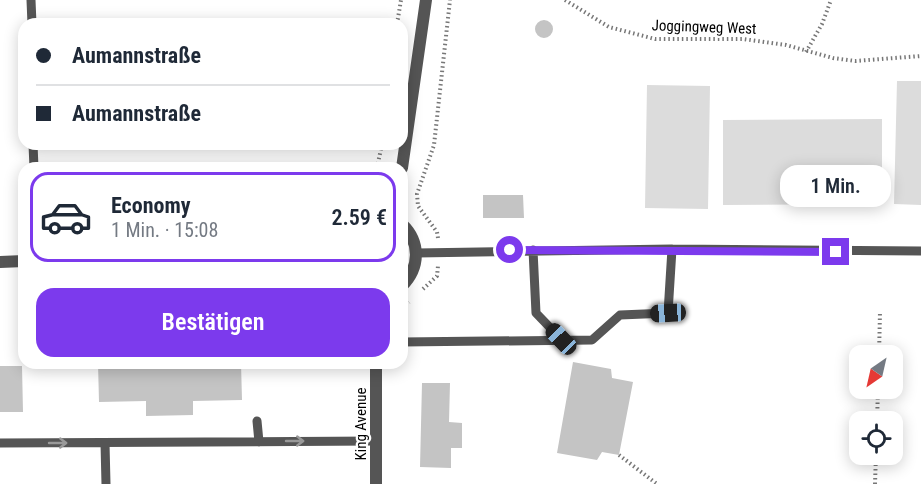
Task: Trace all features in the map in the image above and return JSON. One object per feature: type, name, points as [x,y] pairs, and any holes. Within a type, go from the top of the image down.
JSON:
[{"type":"street","points":[[408,126],[426,0]]},
{"type":"street","points":[[408,232],[414,240],[417,253],[415,267],[408,277]]},
{"type":"street","points":[[0,261],[18,261]]},
{"type":"street","name":"King Avenue","points":[[376,369],[376,484]]},
{"type":"lane","points":[[32,0],[32,18]]},
{"type":"lane","points":[[417,253],[672,249],[921,251]]},
{"type":"lane","points":[[408,342],[592,340],[620,315],[668,313],[672,249]]},
{"type":"lane","points":[[533,250],[536,313],[561,339]]},
{"type":"lane","points":[[257,421],[259,442]]},
{"type":"lane","points":[[0,443],[376,441]]},
{"type":"lane","points":[[105,443],[106,484]]},
{"type":"path","points":[[399,18],[401,0]]},
{"type":"path","points":[[439,252],[437,232],[418,206],[417,194],[434,145],[450,0]]},
{"type":"path","name":"Joggingweg West","points":[[565,0],[609,27],[655,39],[743,39],[786,45],[806,52],[855,61],[921,56]]},
{"type":"path","points":[[806,52],[822,24],[831,0]]},
{"type":"path","points":[[879,345],[880,312]]},
{"type":"path","points":[[619,455],[657,484]]},
{"type":"path","points":[[875,484],[876,465]]},
{"type":"shaded area","points":[[897,81],[921,81],[921,205],[894,204]]},
{"type":"shaded area","points":[[647,85],[710,86],[708,209],[645,208]]},
{"type":"shaded area","points":[[882,119],[882,204],[723,205],[723,120]]},
{"type":"building","points":[[540,20],[548,20],[553,25],[551,36],[540,38],[535,33],[535,25]]},
{"type":"building","points":[[483,195],[523,195],[524,218],[483,218]]},
{"type":"building","points":[[573,362],[611,369],[612,378],[633,382],[619,455],[602,452],[597,460],[557,453]]},
{"type":"building","points":[[0,366],[18,366],[18,369],[22,369],[23,412],[0,412]]},
{"type":"building","points":[[98,369],[241,369],[242,400],[193,401],[193,415],[146,416],[146,401],[99,402]]},
{"type":"building","points":[[422,383],[450,383],[449,422],[462,423],[462,448],[451,448],[451,468],[420,467]]},
{"type":"route","points":[[510,250],[672,249],[836,252]]}]
